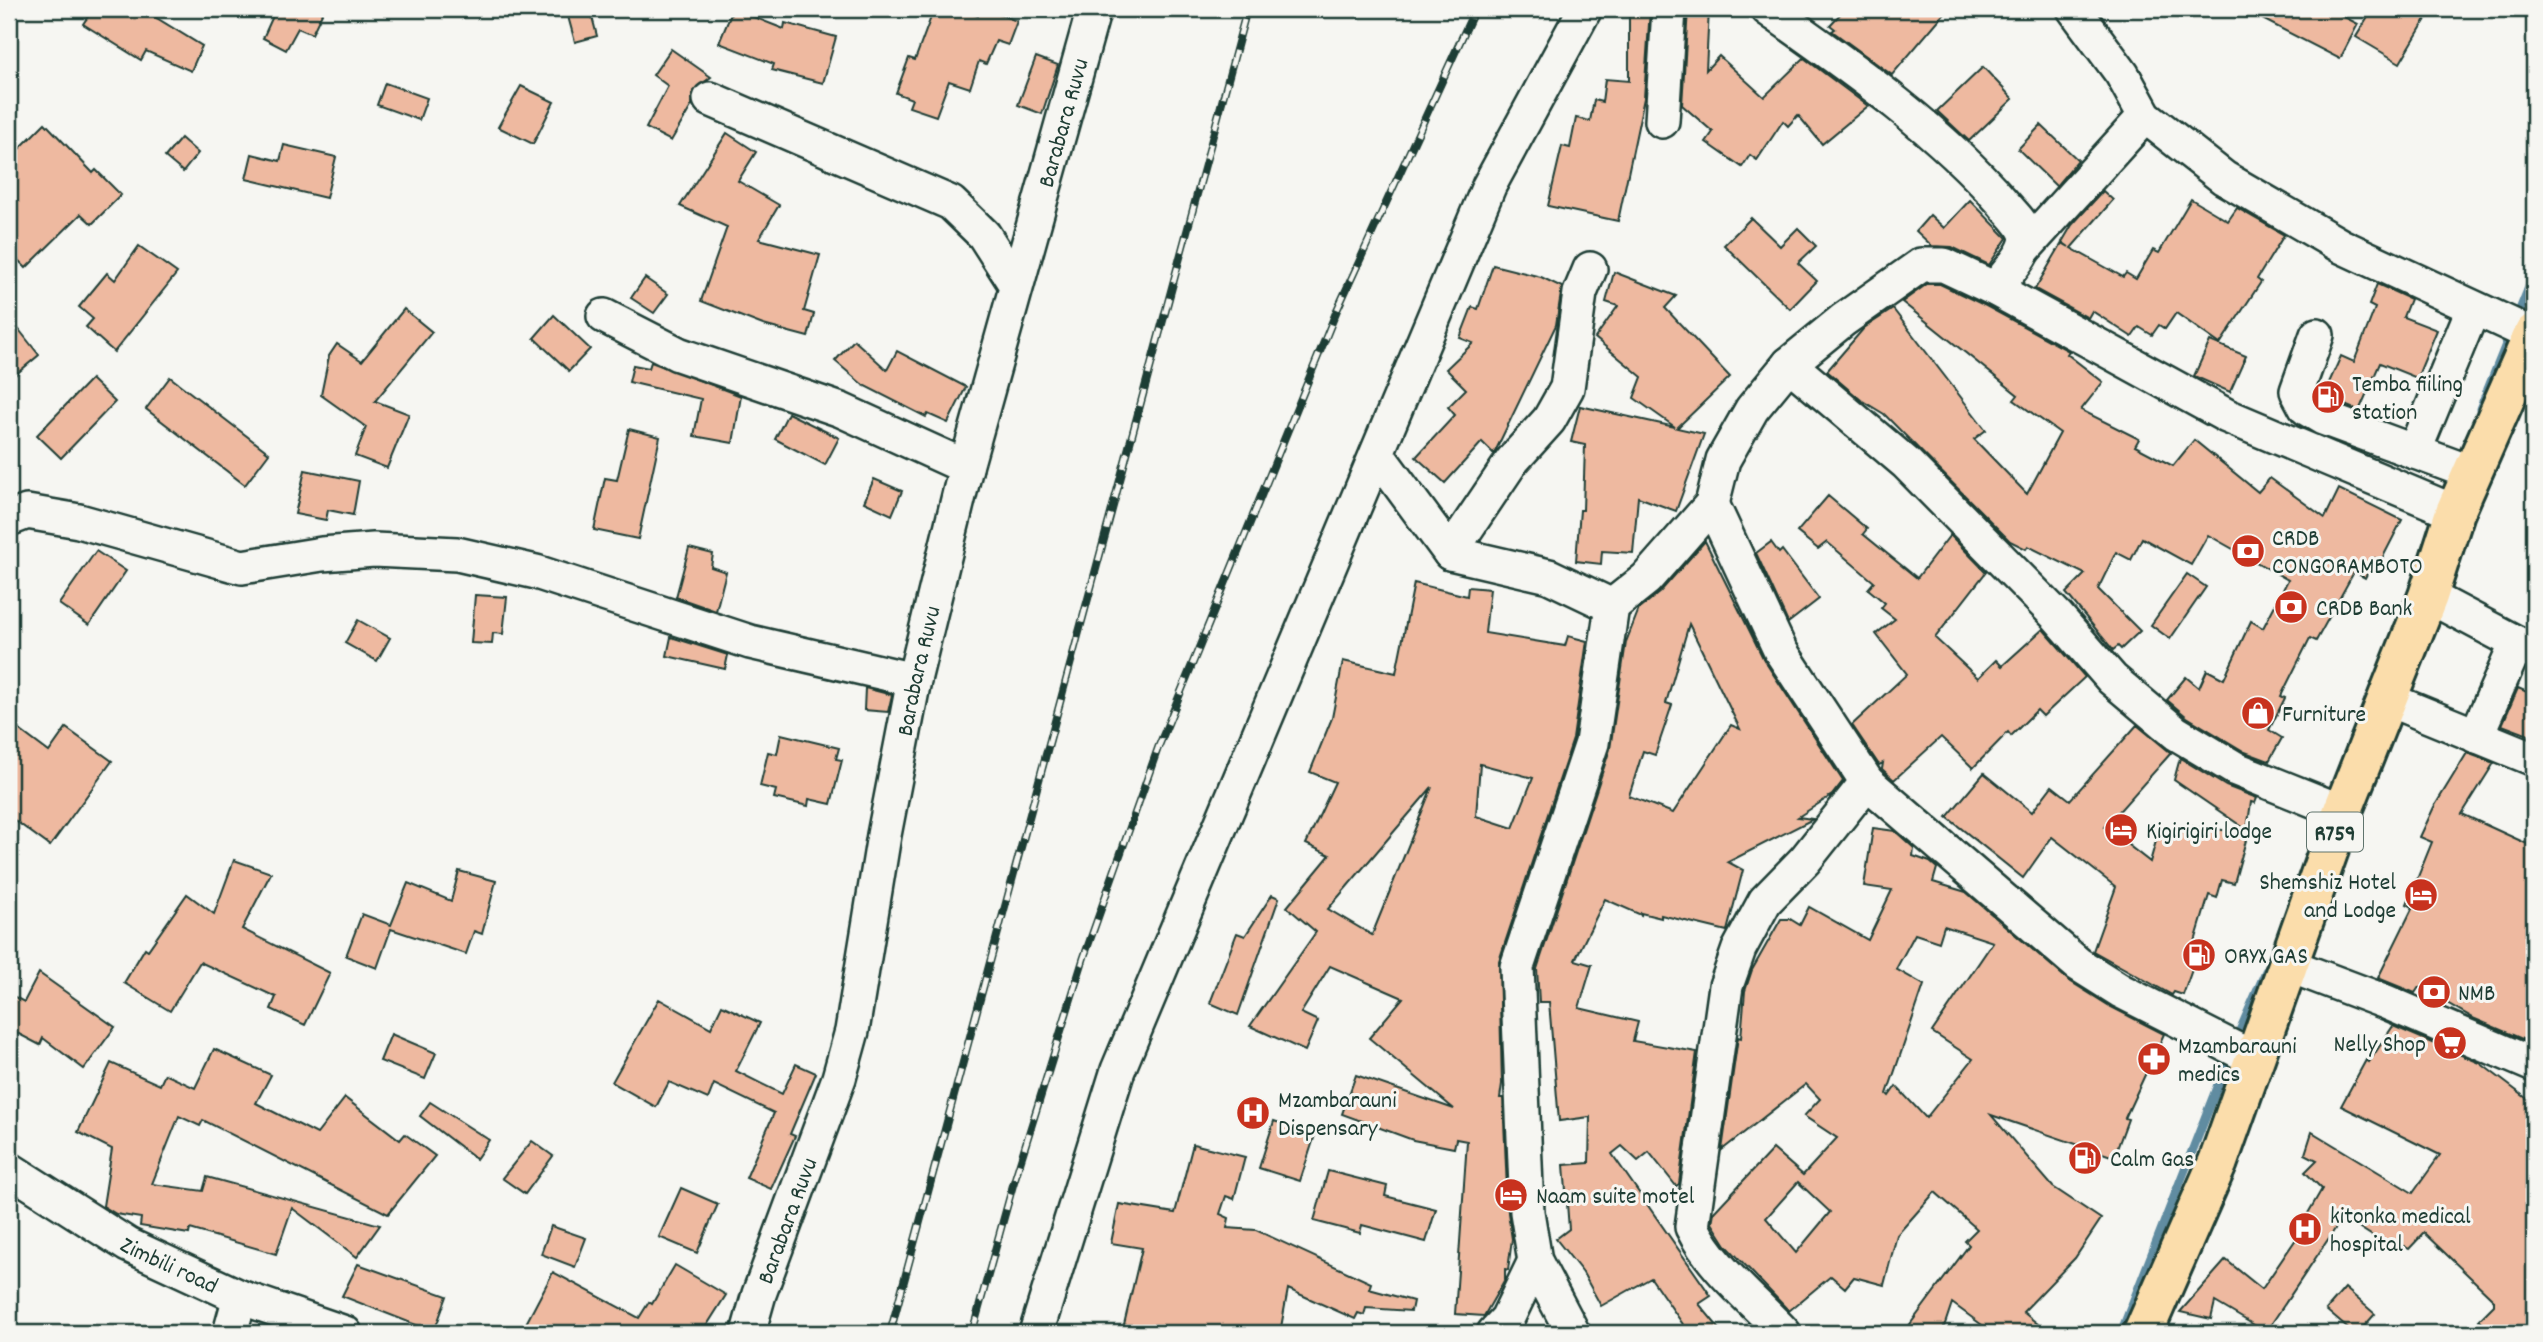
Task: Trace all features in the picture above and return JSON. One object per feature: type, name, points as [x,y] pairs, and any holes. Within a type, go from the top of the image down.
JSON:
[{"type":"main road","name":"R759","points":[[2143,1333],[2218,1162],[2343,810],[2428,596],[2455,512],[2534,334]]},
{"type":"street","name":"Barabara Ruvu","points":[[748,1333],[759,1294],[839,1078],[852,1031],[884,835],[914,680],[966,467],[1094,9]]},
{"type":"street","points":[[1036,1333],[1118,1070],[1489,186],[1585,9]]},
{"type":"street","points":[[1662,121],[1669,9]]},
{"type":"street","points":[[1768,9],[1884,96],[1988,186],[2021,224],[2027,236],[2025,248]]},
{"type":"street","points":[[2074,9],[2122,74],[2145,116],[2224,178],[2341,246],[2473,309],[2534,334]]},
{"type":"street","points":[[710,99],[951,203],[984,235],[1016,285]]},
{"type":"street","points":[[1995,289],[2025,248],[2145,116]]},
{"type":"street","points":[[1573,1333],[1535,1261],[1527,1212],[1517,967],[1592,743],[1612,606],[1646,579],[1713,504],[1723,460],[1752,409],[1789,363],[1843,320],[1921,265],[1944,265],[1995,289],[2227,416],[2455,512]]},
{"type":"street","points":[[1450,553],[1512,461],[1549,420],[1567,388],[1580,293],[1590,269]]},
{"type":"street","points":[[2414,452],[2473,309]]},
{"type":"street","points":[[604,316],[678,354],[841,410],[966,467]]},
{"type":"street","points":[[2317,335],[2297,391],[2306,408],[2323,418],[2472,473]]},
{"type":"street","points":[[1789,363],[1906,463],[2057,616],[2112,679],[2176,733],[2236,769],[2343,810]]},
{"type":"street","points":[[1377,454],[1450,553],[1549,576],[1612,606]]},
{"type":"street","points":[[1713,504],[1780,650],[1867,782],[2078,964],[2121,991],[2255,1059]]},
{"type":"street","points":[[9,519],[27,512],[79,521],[242,567],[323,554],[374,550],[457,554],[536,572],[750,642],[914,680]]},
{"type":"street","points":[[2428,596],[2526,647],[2476,736]]},
{"type":"street","points":[[2386,699],[2534,759]]},
{"type":"street","points":[[1784,1333],[1697,1239],[1692,1227],[1719,1026],[1726,986],[1739,949],[1765,901],[1805,860],[1867,782]]},
{"type":"street","points":[[2288,965],[2386,1002],[2534,1065]]},
{"type":"street","name":"Zimbili road","points":[[9,1169],[128,1244],[240,1297],[345,1333]]},
{"type":"street","points":[[1494,1333],[1507,1319],[1535,1261]]},
{"type":"street","points":[[230,1333],[240,1297]]},
{"type":"building","points":[[93,9],[142,9],[202,46],[191,71],[146,51],[141,60],[83,24]]},
{"type":"building","points":[[258,9],[324,9],[312,34],[298,28],[286,50],[263,38],[273,16]]},
{"type":"building","points":[[566,9],[590,9],[597,36],[575,42]]},
{"type":"building","points":[[733,9],[784,29],[785,23],[836,37],[823,83],[772,70],[774,64],[719,43]]},
{"type":"building","points":[[934,9],[960,9],[978,16],[981,9],[985,9],[1017,21],[1008,45],[996,41],[986,64],[979,61],[970,88],[949,81],[936,116],[909,107],[912,99],[896,93],[909,58],[915,60]]},
{"type":"building","points":[[1650,9],[1644,98],[1618,221],[1548,206],[1562,146],[1570,148],[1576,118],[1590,121],[1594,100],[1602,102],[1605,79],[1629,81],[1629,15],[1648,14]]},
{"type":"building","points":[[1688,9],[1709,9],[1706,70],[1719,56],[1764,97],[1804,58],[1868,106],[1822,144],[1798,115],[1788,126],[1783,121],[1757,160],[1750,155],[1742,167],[1706,142],[1713,132],[1682,105]]},
{"type":"building","points":[[1845,9],[1948,9],[1892,75],[1832,31],[1835,29],[1830,25]]},
{"type":"building","points":[[2243,9],[2329,9],[2358,24],[2340,59]]},
{"type":"building","points":[[2373,9],[2432,9],[2400,63],[2356,37]]},
{"type":"building","points":[[671,49],[711,77],[693,91],[692,105],[671,141],[646,128],[668,86],[653,75]]},
{"type":"building","points":[[1036,57],[1058,65],[1042,114],[1018,105]]},
{"type":"building","points":[[1983,67],[2013,99],[1969,141],[1937,111]]},
{"type":"building","points":[[385,83],[427,98],[419,120],[377,105]]},
{"type":"building","points":[[521,86],[554,102],[533,144],[498,127]]},
{"type":"building","points":[[45,123],[93,173],[96,170],[121,195],[92,224],[81,214],[26,268],[9,251],[9,159]]},
{"type":"building","points":[[2041,125],[2078,160],[2056,186],[2018,149]]},
{"type":"building","points":[[727,133],[756,152],[738,181],[779,205],[759,239],[820,255],[804,311],[814,314],[808,337],[763,325],[701,301],[727,227],[680,206]]},
{"type":"building","points":[[181,138],[198,153],[183,172],[165,157]]},
{"type":"building","points":[[284,145],[336,157],[326,198],[246,179],[252,154],[280,161]]},
{"type":"building","points":[[2103,191],[2113,200],[2071,248],[2123,277],[2126,273],[2136,279],[2153,250],[2159,253],[2191,199],[2228,221],[2237,208],[2284,235],[2257,279],[2261,282],[2220,344],[2176,313],[2165,329],[2159,325],[2152,335],[2139,327],[2132,337],[2092,311],[2088,318],[2035,289],[2062,243],[2069,247],[2062,242],[2072,225]]},
{"type":"building","points":[[1970,200],[2007,238],[1989,265],[1952,247],[1932,246],[1916,231],[1930,215],[1944,228]]},
{"type":"building","points":[[1751,218],[1780,246],[1798,228],[1816,246],[1798,263],[1817,281],[1790,309],[1724,245]]},
{"type":"building","points":[[139,246],[177,273],[114,352],[86,327],[93,319],[79,307],[107,273],[115,280]]},
{"type":"building","points":[[1493,265],[1541,277],[1562,287],[1556,325],[1494,454],[1482,442],[1445,483],[1416,457],[1455,415],[1448,407],[1466,389],[1446,369],[1473,343],[1460,338],[1472,307],[1478,309]]},
{"type":"building","points":[[1614,272],[1676,296],[1665,308],[1730,377],[1677,428],[1704,434],[1676,511],[1638,497],[1633,553],[1602,551],[1601,564],[1576,561],[1580,510],[1583,510],[1585,445],[1571,442],[1580,406],[1675,427],[1634,398],[1642,377],[1595,338],[1618,306],[1606,302]]},
{"type":"building","points":[[645,278],[668,294],[654,313],[631,298]]},
{"type":"building","points":[[1927,284],[1940,284],[2069,351],[2067,354],[2103,382],[2081,410],[2139,439],[2135,446],[2173,466],[2194,440],[2258,492],[2270,478],[2325,518],[2339,489],[2402,520],[2381,561],[2375,558],[2365,578],[2354,572],[2316,641],[2310,638],[2281,696],[2285,698],[2269,730],[2282,738],[2269,761],[2245,752],[2187,717],[2167,700],[2186,677],[2199,688],[2207,670],[2224,679],[2251,621],[2263,628],[2288,580],[2208,535],[2191,565],[2142,538],[2131,560],[2116,552],[2098,589],[2140,631],[2121,649],[2118,646],[2113,650],[2066,593],[2085,574],[2028,546],[2026,549],[2010,541],[1884,414],[1861,400],[1827,371],[1864,328],[1893,309],[1986,430],[1974,439],[2027,494],[2060,433],[2014,400],[2018,395],[1902,302]]},
{"type":"building","points":[[2377,284],[2410,299],[2403,317],[2437,330],[2417,378],[2380,363],[2359,411],[2323,396],[2341,356],[2354,362],[2375,308],[2369,305]]},
{"type":"building","points":[[404,309],[432,332],[375,401],[409,414],[387,468],[355,456],[366,427],[321,395],[329,356],[337,344],[362,361]]},
{"type":"building","points":[[554,315],[590,349],[569,371],[534,338]]},
{"type":"building","points":[[9,317],[39,355],[9,380]]},
{"type":"building","points":[[854,340],[887,370],[897,351],[966,387],[948,423],[928,414],[926,417],[863,385],[835,361]]},
{"type":"building","points":[[2210,341],[2246,356],[2230,392],[2194,376]]},
{"type":"building","points":[[651,362],[741,396],[733,443],[694,436],[701,399],[629,382],[633,365],[649,368]]},
{"type":"building","points":[[170,377],[269,453],[245,485],[146,409]]},
{"type":"building","points":[[91,379],[115,402],[61,458],[37,435]]},
{"type":"building","points":[[788,413],[839,438],[825,465],[775,439]]},
{"type":"building","points":[[629,429],[660,437],[638,539],[594,530],[605,478],[617,480]]},
{"type":"building","points":[[305,470],[359,481],[353,515],[328,510],[326,520],[295,514]]},
{"type":"building","points":[[874,479],[902,491],[892,515],[864,502]]},
{"type":"building","points":[[1828,496],[1867,529],[1863,534],[1917,578],[1950,535],[1986,572],[1935,638],[1978,678],[1996,660],[2002,666],[2043,629],[2085,677],[2043,716],[2037,710],[2011,736],[2008,732],[1973,768],[1941,737],[1894,780],[1882,769],[1883,763],[1879,765],[1852,725],[1907,674],[1876,634],[1895,619],[1881,608],[1885,603],[1868,589],[1874,582],[1827,542],[1818,549],[1797,532]]},
{"type":"building","points":[[1705,541],[1764,660],[1843,781],[1832,795],[1798,817],[1813,819],[1728,862],[1743,870],[1727,931],[1661,915],[1661,918],[1641,915],[1605,899],[1575,960],[1592,965],[1579,1008],[1638,1022],[1633,1041],[1697,1052],[1679,1184],[1676,1186],[1649,1152],[1638,1161],[1622,1146],[1612,1154],[1711,1296],[1699,1304],[1723,1333],[1689,1333],[1651,1278],[1601,1306],[1583,1273],[1556,1239],[1569,1229],[1564,1165],[1589,1163],[1590,1117],[1559,1121],[1549,1002],[1539,1002],[1537,969],[1610,749],[1626,642],[1639,609],[1660,592]],"holes":[[[1689,624],[1740,729],[1731,725],[1673,813],[1629,796],[1643,751],[1655,755],[1672,705],[1666,703]]]},
{"type":"building","points":[[1771,542],[1779,553],[1782,550],[1819,599],[1788,623],[1756,553]]},
{"type":"building","points":[[689,548],[713,554],[711,567],[726,572],[716,611],[676,597]]},
{"type":"building","points":[[96,551],[126,571],[89,625],[59,604]]},
{"type":"building","points":[[2187,574],[2206,587],[2170,639],[2151,625]]},
{"type":"building","points":[[1414,583],[1467,596],[1468,587],[1490,589],[1485,633],[1565,646],[1568,636],[1587,641],[1573,739],[1499,961],[1502,1084],[1500,1098],[1503,1098],[1508,1213],[1512,1239],[1505,1279],[1484,1316],[1455,1314],[1467,1141],[1456,1139],[1454,1148],[1413,1140],[1342,1114],[1356,1075],[1454,1109],[1369,1038],[1403,998],[1330,966],[1301,1013],[1318,1021],[1305,1051],[1250,1026],[1316,932],[1287,907],[1330,855],[1306,844],[1335,782],[1310,772],[1332,718],[1343,661],[1396,673]],"holes":[[[1480,764],[1533,778],[1513,828],[1476,816]],[[1432,787],[1372,935],[1328,909]]]},
{"type":"building","points":[[475,595],[507,597],[503,634],[493,633],[492,644],[471,643]]},
{"type":"building","points":[[358,620],[390,638],[377,661],[345,643]]},
{"type":"building","points":[[671,637],[728,655],[725,669],[667,656]]},
{"type":"building","points":[[865,688],[892,695],[888,712],[864,710]]},
{"type":"building","points":[[2518,688],[2534,695],[2534,737],[2502,725]]},
{"type":"building","points":[[9,722],[49,752],[66,728],[112,761],[50,846],[9,816]]},
{"type":"building","points":[[2137,725],[2171,753],[2105,827],[2150,862],[2158,834],[2179,840],[2182,825],[2248,833],[2234,883],[2222,880],[2217,898],[2209,895],[2194,945],[2200,947],[2183,995],[2174,992],[2172,995],[2093,951],[2116,887],[2052,837],[2023,878],[1947,817],[1984,773],[2032,812],[2052,786],[2070,800]]},
{"type":"building","points":[[781,734],[839,748],[836,759],[842,760],[831,804],[809,799],[808,806],[774,798],[776,790],[760,786],[768,752],[777,754]]},
{"type":"building","points":[[2467,753],[2494,763],[2462,814],[2534,847],[2534,1044],[2475,1019],[2419,987],[2415,993],[2378,978],[2413,907],[2407,904],[2432,842],[2420,837],[2434,807]]},
{"type":"building","points":[[2180,758],[2226,786],[2257,798],[2255,803],[2251,802],[2247,830],[2174,780]]},
{"type":"building","points":[[1873,828],[1895,831],[1914,848],[1913,856],[1930,862],[1937,868],[1933,882],[1966,892],[2068,980],[2111,1007],[2164,1034],[2125,1118],[2128,1119],[2114,1157],[1991,1115],[2053,1187],[2101,1219],[2075,1258],[2023,1312],[2049,1333],[1993,1333],[1952,1303],[1942,1333],[1925,1333],[1908,1327],[1969,1245],[1965,1241],[1977,1229],[1935,1192],[1897,1235],[1884,1285],[1854,1277],[1845,1288],[1831,1276],[1789,1311],[1726,1245],[1712,1223],[1714,1212],[1773,1149],[1803,1175],[1837,1138],[1804,1116],[1820,1099],[1806,1084],[1722,1150],[1738,1037],[1741,1038],[1745,991],[1752,970],[1781,919],[1790,919],[1800,925],[1809,907],[1868,940],[1892,890],[1864,886]],"holes":[[[1944,926],[1993,942],[1932,1032],[1973,1059],[1926,1118],[1896,1086],[1889,1096],[1887,1094],[1924,985],[1896,969],[1915,934],[1939,942]],[[1798,1182],[1830,1212],[1796,1253],[1766,1218]]]},
{"type":"building","points":[[234,860],[271,873],[242,929],[330,973],[305,1025],[271,1009],[276,997],[200,962],[170,1011],[124,983],[145,948],[148,950],[187,894],[214,914]]},
{"type":"building","points":[[459,871],[496,881],[482,934],[474,931],[466,954],[391,929],[377,968],[346,956],[362,914],[391,925],[408,883],[451,901]]},
{"type":"building","points":[[1272,895],[1279,898],[1238,1015],[1210,1003],[1237,933],[1245,936]]},
{"type":"building","points":[[39,973],[115,1027],[84,1069],[43,1038],[40,1045],[9,1029],[9,994],[24,1002]]},
{"type":"building","points":[[659,999],[711,1028],[722,1005],[760,1023],[736,1071],[782,1094],[796,1064],[816,1073],[790,1134],[795,1136],[771,1189],[746,1178],[774,1113],[714,1084],[708,1099],[669,1082],[656,1107],[612,1082]]},
{"type":"building","points":[[2393,1026],[2480,1063],[2534,1104],[2534,1333],[2493,1333],[2479,1320],[2494,1305],[2494,1300],[2424,1233],[2409,1249],[2392,1239],[2388,1246],[2343,1217],[2266,1332],[2215,1302],[2211,1319],[2180,1312],[2226,1260],[2262,1289],[2311,1217],[2307,1215],[2322,1189],[2305,1172],[2317,1160],[2305,1154],[2312,1132],[2413,1193],[2440,1155],[2341,1106],[2366,1060],[2369,1062]]},
{"type":"building","points":[[391,1034],[436,1053],[425,1079],[380,1061]]},
{"type":"building","points":[[214,1049],[271,1075],[256,1103],[317,1134],[345,1098],[400,1140],[405,1134],[435,1156],[388,1214],[203,1120],[200,1126],[179,1116],[152,1184],[203,1191],[207,1177],[380,1225],[357,1257],[292,1208],[276,1254],[190,1229],[189,1234],[140,1226],[141,1218],[116,1214],[103,1206],[112,1149],[78,1132],[111,1063],[160,1085],[165,1074],[195,1088]]},
{"type":"building","points":[[430,1102],[489,1140],[476,1159],[420,1116]]},
{"type":"building","points":[[1274,1121],[1315,1135],[1300,1181],[1259,1168]]},
{"type":"building","points":[[532,1141],[553,1156],[525,1194],[502,1178]]},
{"type":"building","points":[[1193,1144],[1245,1157],[1234,1199],[1226,1196],[1220,1214],[1229,1218],[1227,1228],[1256,1230],[1371,1283],[1369,1289],[1413,1301],[1411,1311],[1366,1308],[1364,1315],[1358,1313],[1355,1319],[1288,1289],[1280,1333],[1122,1333],[1142,1248],[1111,1243],[1119,1204],[1175,1213]]},
{"type":"building","points":[[1328,1171],[1387,1186],[1385,1196],[1436,1209],[1426,1242],[1362,1225],[1360,1233],[1314,1221]]},
{"type":"building","points":[[681,1188],[718,1204],[697,1253],[659,1237]]},
{"type":"building","points":[[551,1226],[586,1238],[575,1267],[541,1254]]},
{"type":"building","points":[[358,1264],[447,1296],[434,1332],[342,1296]]},
{"type":"building","points":[[675,1265],[726,1295],[702,1333],[521,1333],[553,1272],[639,1318],[649,1302],[652,1304]]},
{"type":"building","points":[[2345,1288],[2375,1314],[2358,1333],[2353,1333],[2326,1310]]},
{"type":"waterway","points":[[2480,409],[2534,275]]},
{"type":"waterway","points":[[2235,1042],[2266,971]]},
{"type":"waterway","points":[[2121,1333],[2230,1054]]},
{"type":"railway","points":[[890,1333],[1247,9]]},
{"type":"railway","points":[[972,1333],[1013,1185],[1084,957],[1158,748],[1337,310],[1475,9]]},
{"type":"place","name":"Temba fiiling station","points":[[2328,397]]},
{"type":"place","name":"CRDB CONGORAMBOTO","points":[[2248,551]]},
{"type":"place","name":"CRDB Bank","points":[[2291,607]]},
{"type":"place","name":"Furniture","points":[[2258,713]]},
{"type":"place","name":"Kigirigiri lodge","points":[[2121,830]]},
{"type":"place","name":"Shemshiz Hotel and Lodge","points":[[2421,895]]},
{"type":"place","name":"ORYX GAS","points":[[2199,955]]},
{"type":"place","name":"NMB","points":[[2434,992]]},
{"type":"place","name":"Nelly Shop","points":[[2450,1043]]},
{"type":"place","name":"Mzambarauni medics","points":[[2154,1059]]},
{"type":"place","name":"Mzambarauni Dispensary","points":[[1253,1113]]},
{"type":"place","name":"Calm Gas","points":[[2085,1158]]},
{"type":"place","name":"Naam suite motel","points":[[1511,1195]]},
{"type":"place","name":"kitonka medical hospital","points":[[2305,1229]]}]
